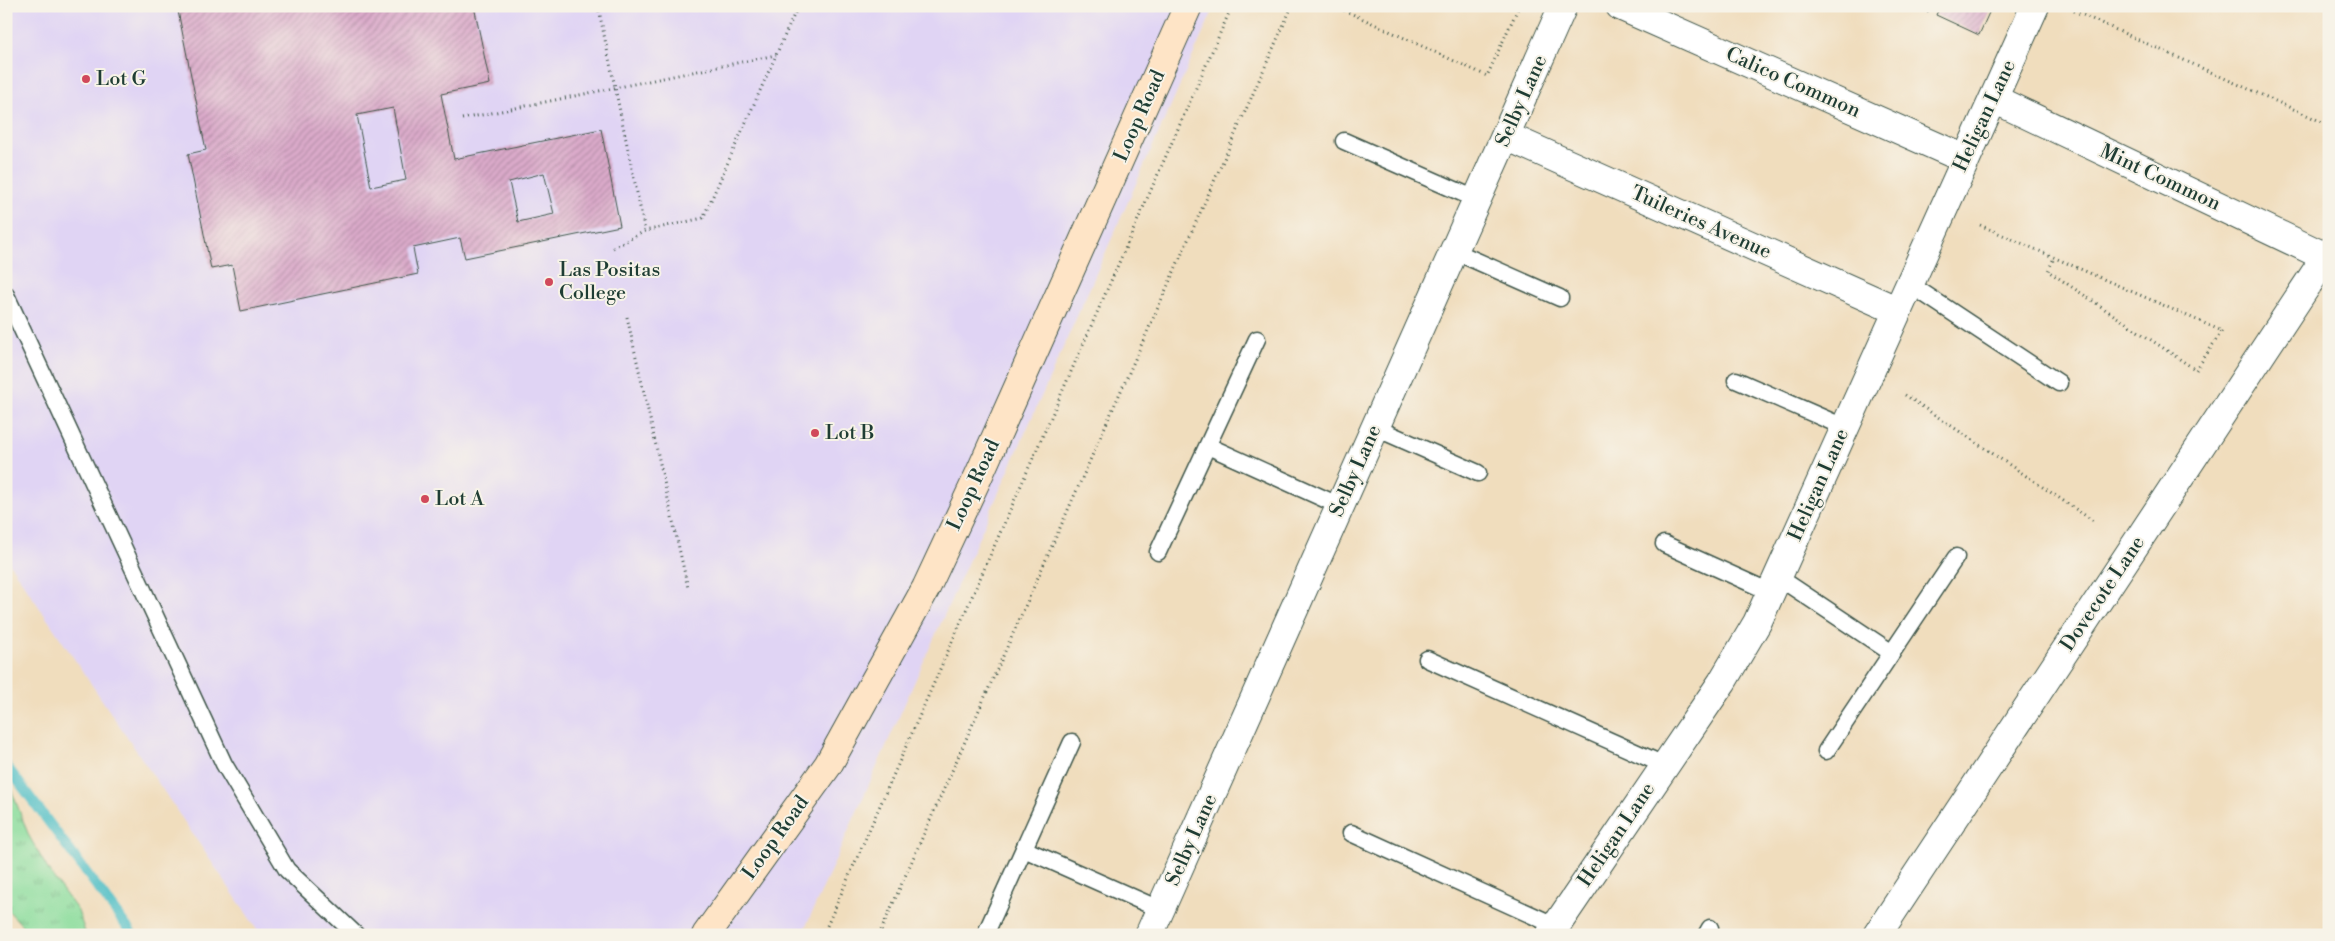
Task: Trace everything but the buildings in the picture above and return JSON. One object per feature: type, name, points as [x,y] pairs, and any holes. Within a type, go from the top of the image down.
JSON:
[{"type":"street","name":"Loop Road","points":[[706,935],[828,765],[926,588],[978,477],[1188,6]]},
{"type":"street","name":"Selby Lane","points":[[1149,935],[1563,6]]},
{"type":"street","name":"Calico Common","points":[[1620,6],[1966,159]]},
{"type":"street","name":"Heligan Lane","points":[[1553,930],[1722,682],[1757,623],[1908,283],[2035,6]]},
{"type":"street","name":"Mint Common","points":[[1994,99],[2327,255]]},
{"type":"street","name":"Tuileries Avenue","points":[[1506,136],[1896,310]]},
{"type":"street","name":"Dovecote Lane","points":[[1877,935],[2327,255]]},
{"type":"lane","points":[[1344,141],[1478,200]]},
{"type":"lane","points":[[1454,251],[1560,298]]},
{"type":"lane","points":[[1908,283],[2059,383]]},
{"type":"lane","points":[[6,295],[224,764],[287,870],[356,935]]},
{"type":"lane","points":[[1158,552],[1257,339]]},
{"type":"lane","points":[[1736,380],[1844,427]]},
{"type":"lane","points":[[1376,428],[1478,473]]},
{"type":"lane","points":[[1208,446],[1340,506]]},
{"type":"lane","points":[[1664,544],[1774,585],[1892,653]]},
{"type":"lane","points":[[1826,750],[1956,557]]},
{"type":"lane","points":[[1427,659],[1664,765]]},
{"type":"lane","points":[[985,935],[1072,742]]},
{"type":"lane","points":[[1351,833],[1553,930]]},
{"type":"lane","points":[[1024,849],[1160,910]]},
{"type":"path","points":[[598,6],[645,231]]},
{"type":"path","points":[[613,248],[645,231],[703,218],[798,6]]},
{"type":"path","points":[[823,935],[1232,6]]},
{"type":"path","points":[[879,935],[1292,6]]},
{"type":"path","points":[[1335,6],[1487,76],[1519,6]]},
{"type":"path","points":[[2074,11],[2329,125]]},
{"type":"path","points":[[462,119],[615,89],[777,54]]},
{"type":"path","points":[[1980,225],[2222,331],[2196,370],[2048,271],[2054,258]]},
{"type":"path","points":[[626,317],[688,588]]},
{"type":"path","points":[[1905,395],[2094,522]]},
{"type":"shaded area","name":"Las Positas College","points":[[6,6],[1215,6],[802,935],[261,935],[6,558]]},
{"type":"green space","points":[[6,776],[29,836],[50,873],[78,911],[86,935],[31,935],[6,908]]},
{"type":"waterway","points":[[6,765],[133,935]]},
{"type":"place","name":"Lot G","points":[[86,79]]},
{"type":"place","name":"Las Positas College","points":[[549,282]]},
{"type":"place","name":"Lot B","points":[[815,433]]},
{"type":"place","name":"Lot A","points":[[425,499]]}]
